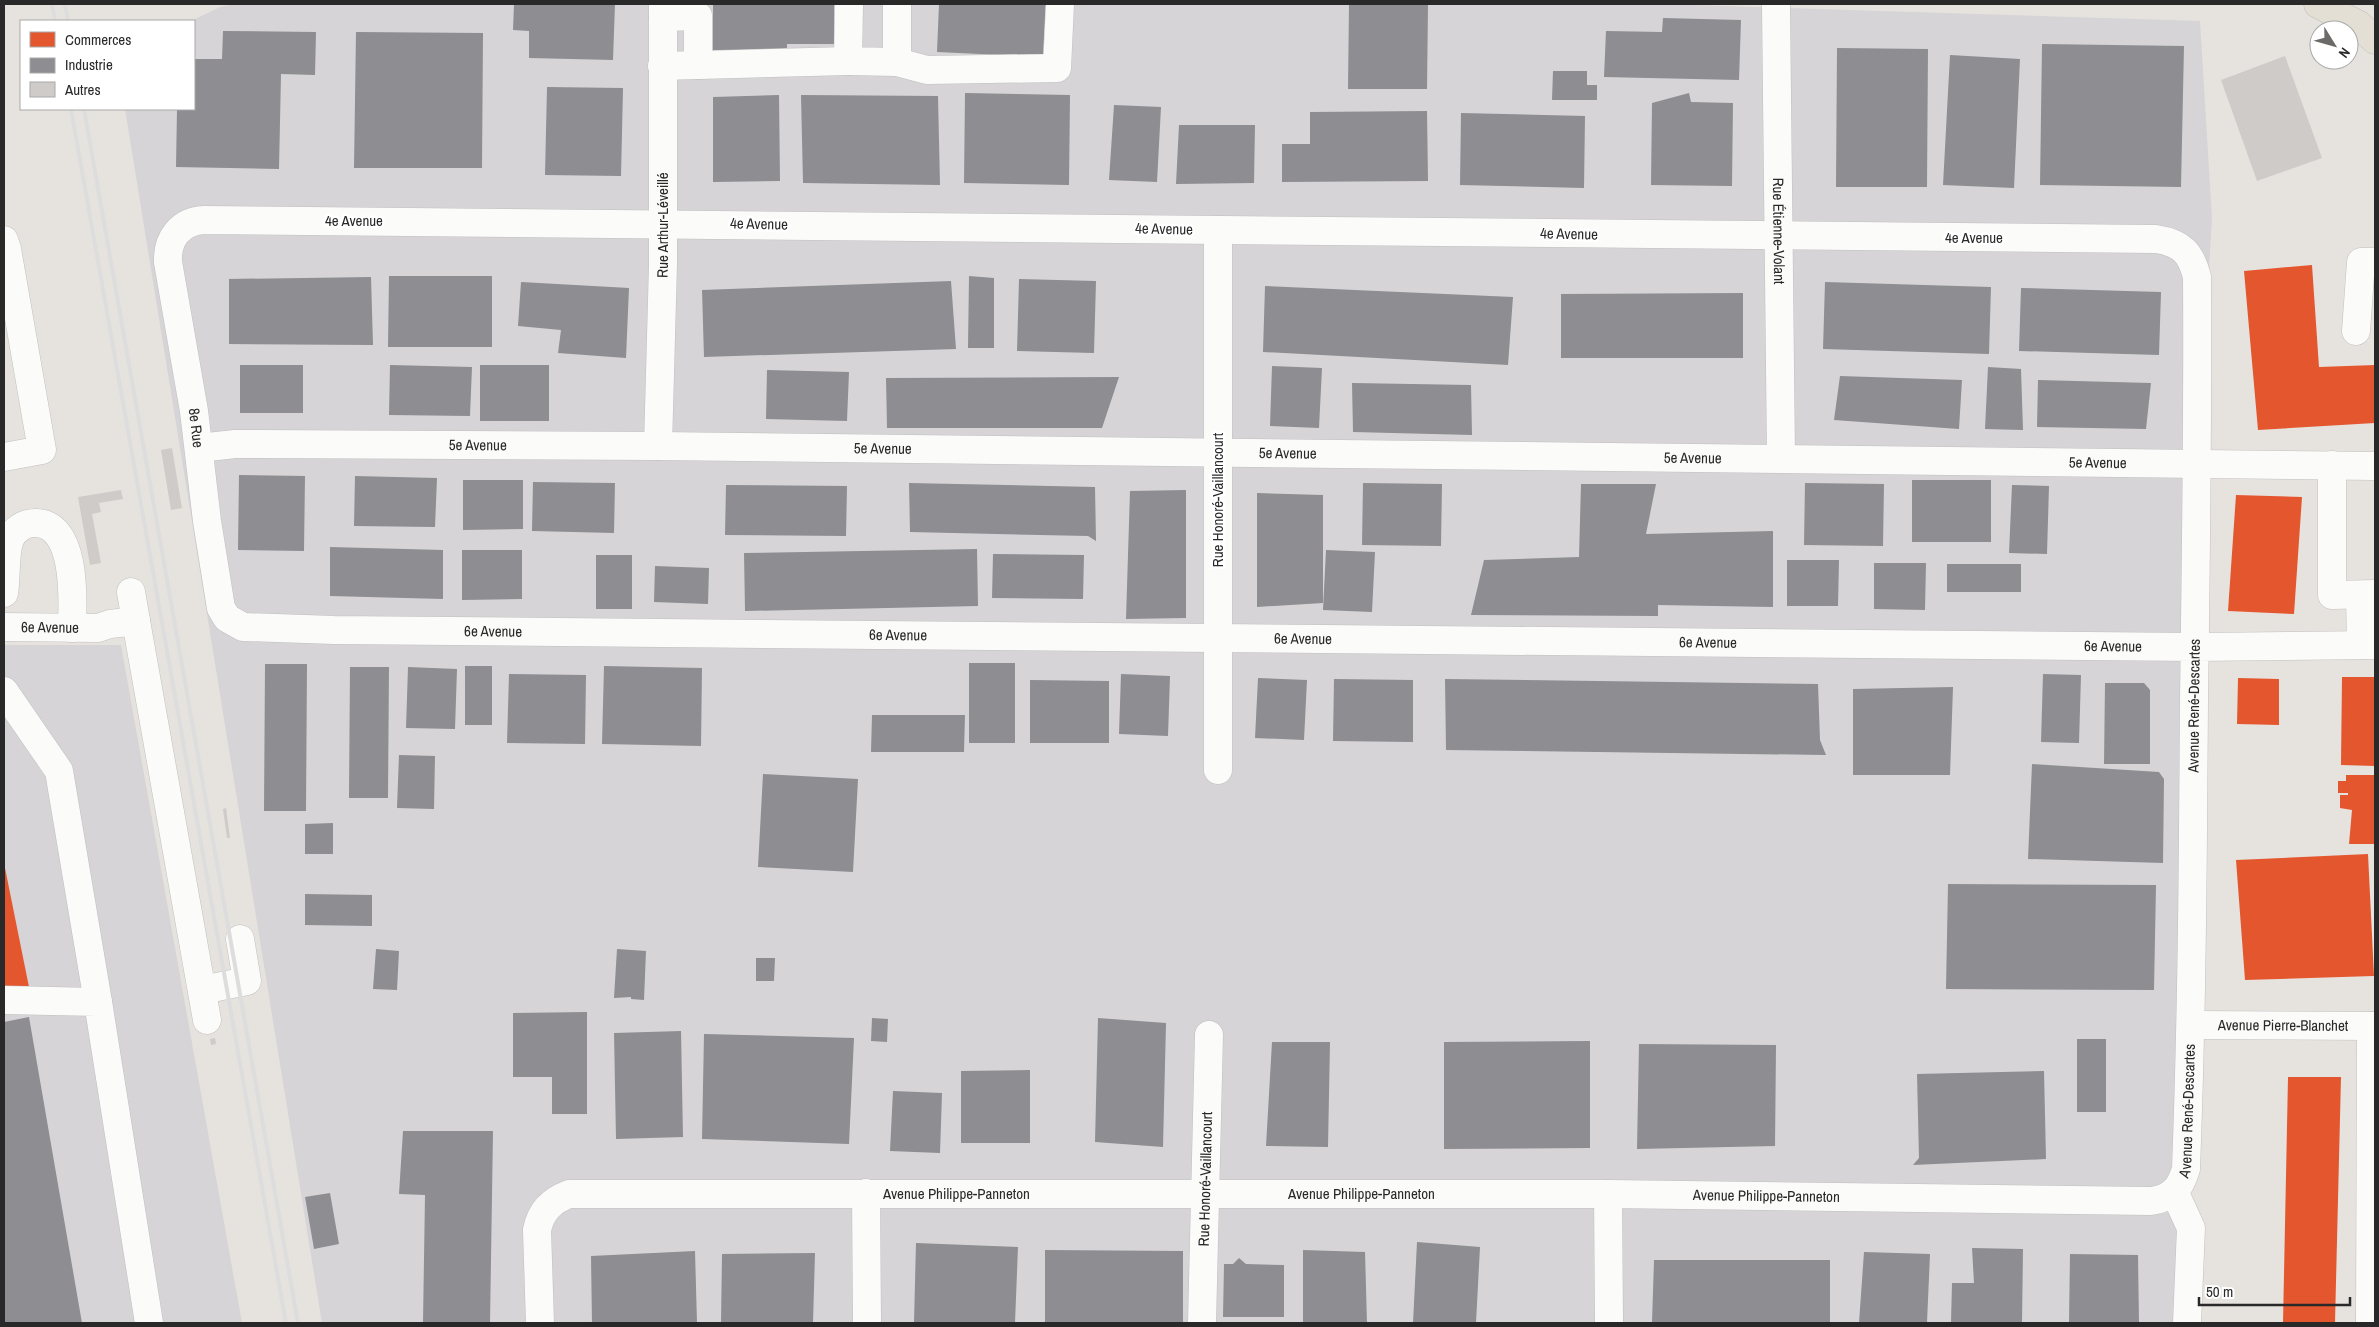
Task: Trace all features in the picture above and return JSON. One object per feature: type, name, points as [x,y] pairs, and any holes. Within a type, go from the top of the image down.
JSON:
[{"type":"main road","points":[[2318,4],[2359,24],[2375,40]]},
{"type":"street","points":[[848,61],[849,4]]},
{"type":"street","points":[[897,4],[897,62]]},
{"type":"street","points":[[662,66],[848,61],[897,62],[927,70],[1057,68],[1060,4]]},
{"type":"street","name":"Rue Étienne-Volant","points":[[1776,5],[1777,236],[1781,458]]},
{"type":"street","points":[[663,11],[698,16],[698,65]]},
{"type":"street","name":"Rue Arthur-Léveillé","points":[[658,446],[663,11]]},
{"type":"street","name":"4e Avenue","points":[[176,232],[186,224],[204,220],[2156,239]]},
{"type":"street","name":"Rue Honoré-Vaillancourt","points":[[1218,230],[1218,770]]},
{"type":"street","name":"8e Rue","points":[[176,232],[168,249],[168,262],[199,448],[206,521],[219,602],[224,613],[232,622]]},
{"type":"street","name":"Avenue René-Descartes","points":[[2156,239],[2171,241],[2184,250],[2192,261],[2197,277],[2198,464],[2191,1025],[2186,1169],[2182,1182],[2175,1193]]},
{"type":"street","points":[[4,240],[7,248],[42,450],[4,457]]},
{"type":"street","points":[[2356,331],[2361,262],[2375,262]]},
{"type":"street","name":"5e Avenue","points":[[199,448],[235,444],[658,446],[2375,466]]},
{"type":"street","points":[[2332,465],[2332,595],[2368,594],[2368,645]]},
{"type":"street","points":[[4,593],[8,546],[13,535],[21,527],[33,522],[47,526],[62,540],[68,557],[72,596],[85,628]]},
{"type":"street","points":[[131,592],[207,1020]]},
{"type":"street","name":"6e Avenue","points":[[4,627],[85,628],[136,621]]},
{"type":"street","name":"6e Avenue","points":[[232,622],[243,627],[269,630],[2195,647],[2368,645]]},
{"type":"street","points":[[4,691],[59,771],[149,1323]]},
{"type":"street","points":[[202,990],[247,981],[240,939]]},
{"type":"street","points":[[4,1000],[98,1002]]},
{"type":"street","name":"Avenue Pierre-Blanchet","points":[[2191,1025],[2373,1026]]},
{"type":"street","points":[[2370,1323],[2373,1283],[2373,1026]]},
{"type":"street","name":"Rue Honoré-Vaillancourt","points":[[1202,1323],[1209,1035]]},
{"type":"street","points":[[2175,1193],[2191,1228],[2187,1323]]},
{"type":"street","name":"Avenue Philippe-Panneton","points":[[540,1323],[537,1230],[539,1217],[548,1205],[569,1194],[1608,1194],[2152,1201],[2164,1199],[2175,1193]]},
{"type":"street","points":[[866,1194],[867,1323]]},
{"type":"street","points":[[1608,1194],[1610,1323]]},
{"type":"shaded area","points":[[234,4],[1662,4],[2200,21],[2212,218],[2198,464],[2189,1323],[322,1323],[125,110],[195,110],[195,20],[193,20],[220,7]]},
{"type":"shaded area","points":[[4,645],[121,645],[242,1323],[4,1323]]},
{"type":"building: Commerces","points":[[2312,265],[2319,367],[2375,365],[2375,423],[2258,430],[2244,271]]},
{"type":"building: Commerces","points":[[2236,495],[2302,497],[2294,614],[2228,611]]},
{"type":"building: Commerces","points":[[2342,677],[2375,677],[2375,766],[2341,765]]},
{"type":"building: Commerces","points":[[2238,678],[2279,679],[2279,725],[2237,724]]},
{"type":"building: Commerces","points":[[2346,775],[2375,775],[2375,844],[2349,844],[2352,810],[2340,808],[2340,795],[2348,795],[2348,793],[2338,793],[2338,781],[2346,781]]},
{"type":"building: Commerces","points":[[2368,854],[2374,976],[2245,980],[2236,860]]},
{"type":"building: Commerces","points":[[5,868],[30,992],[4,992]]},
{"type":"building: Commerces","points":[[2288,1077],[2341,1077],[2335,1323],[2283,1323]]},
{"type":"building: Industrie","points":[[514,4],[615,4],[613,60],[529,58],[529,31],[513,30]]},
{"type":"building: Industrie","points":[[713,4],[834,4],[834,44],[787,44],[787,61],[713,61]]},
{"type":"building: Industrie","points":[[939,4],[1046,4],[1043,57],[937,52]]},
{"type":"building: Industrie","points":[[1349,4],[1428,4],[1427,89],[1348,89]]},
{"type":"building: Industrie","points":[[1663,18],[1741,20],[1739,80],[1604,77],[1606,31],[1662,32]]},
{"type":"building: Industrie","points":[[223,31],[316,32],[315,75],[281,74],[279,169],[176,167],[177,110],[195,110],[195,59],[222,59]]},
{"type":"building: Industrie","points":[[356,32],[483,33],[482,168],[354,168]]},
{"type":"building: Industrie","points":[[2042,44],[2184,46],[2181,187],[2040,185]]},
{"type":"building: Industrie","points":[[1837,48],[1928,49],[1927,187],[1836,187]]},
{"type":"building: Industrie","points":[[1950,55],[2020,59],[2014,188],[1943,185]]},
{"type":"building: Industrie","points":[[1553,71],[1587,71],[1587,85],[1597,85],[1597,100],[1552,100]]},
{"type":"building: Industrie","points":[[547,87],[623,88],[621,176],[545,175]]},
{"type":"building: Industrie","points":[[965,93],[1070,95],[1069,185],[964,183]]},
{"type":"building: Industrie","points":[[1689,93],[1691,102],[1733,103],[1732,186],[1651,185],[1652,103]]},
{"type":"building: Industrie","points":[[779,95],[780,181],[713,182],[713,97]]},
{"type":"building: Industrie","points":[[801,95],[938,96],[940,185],[803,183]]},
{"type":"building: Industrie","points":[[1114,105],[1161,107],[1157,182],[1109,180]]},
{"type":"building: Industrie","points":[[1427,111],[1428,181],[1282,182],[1282,144],[1310,144],[1310,112]]},
{"type":"building: Industrie","points":[[1461,113],[1585,116],[1584,188],[1460,185]]},
{"type":"building: Industrie","points":[[1179,125],[1255,125],[1254,183],[1176,184]]},
{"type":"building: Industrie","points":[[389,276],[492,276],[492,347],[388,347]]},
{"type":"building: Industrie","points":[[969,276],[994,278],[994,348],[968,348]]},
{"type":"building: Industrie","points":[[371,277],[373,345],[229,344],[229,279]]},
{"type":"building: Industrie","points":[[1019,279],[1096,281],[1094,353],[1017,351]]},
{"type":"building: Industrie","points":[[951,281],[956,349],[704,357],[702,290]]},
{"type":"building: Industrie","points":[[521,282],[629,288],[626,358],[558,353],[561,330],[518,326]]},
{"type":"building: Industrie","points":[[1825,282],[1991,287],[1989,354],[1823,349]]},
{"type":"building: Industrie","points":[[1265,286],[1513,297],[1508,365],[1263,352]]},
{"type":"building: Industrie","points":[[2021,288],[2161,292],[2159,355],[2019,351]]},
{"type":"building: Industrie","points":[[1743,293],[1743,358],[1561,358],[1561,294]]},
{"type":"building: Industrie","points":[[240,365],[303,365],[303,413],[240,413]]},
{"type":"building: Industrie","points":[[390,365],[472,367],[470,416],[389,415]]},
{"type":"building: Industrie","points":[[480,365],[549,365],[549,421],[480,421]]},
{"type":"building: Industrie","points":[[1272,366],[1322,368],[1319,428],[1270,426]]},
{"type":"building: Industrie","points":[[1988,367],[2021,369],[2023,430],[1985,429]]},
{"type":"building: Industrie","points":[[767,370],[849,372],[847,421],[766,419]]},
{"type":"building: Industrie","points":[[1840,376],[1962,380],[1959,429],[1834,420]]},
{"type":"building: Industrie","points":[[1119,377],[1102,428],[887,428],[886,378]]},
{"type":"building: Industrie","points":[[2038,380],[2151,383],[2146,429],[2037,427]]},
{"type":"building: Industrie","points":[[1352,383],[1471,385],[1472,435],[1353,432]]},
{"type":"building: Industrie","points":[[239,475],[305,476],[304,551],[238,550]]},
{"type":"building: Industrie","points":[[355,476],[437,478],[435,527],[354,526]]},
{"type":"building: Industrie","points":[[463,480],[523,480],[523,529],[463,530]]},
{"type":"building: Industrie","points":[[1912,480],[1991,480],[1991,542],[1912,542]]},
{"type":"building: Industrie","points":[[533,482],[615,483],[614,533],[532,531]]},
{"type":"building: Industrie","points":[[909,483],[1095,487],[1096,541],[1088,536],[910,532]]},
{"type":"building: Industrie","points":[[1363,483],[1442,484],[1441,546],[1362,545]]},
{"type":"building: Industrie","points":[[1805,483],[1884,484],[1883,546],[1804,545]]},
{"type":"building: Industrie","points":[[1581,484],[1656,484],[1646,534],[1773,531],[1773,607],[1658,605],[1658,616],[1471,615],[1484,560],[1579,557]]},
{"type":"building: Industrie","points":[[726,485],[847,486],[846,536],[725,535]]},
{"type":"building: Industrie","points":[[2012,485],[2049,486],[2047,554],[2009,553]]},
{"type":"building: Industrie","points":[[1186,490],[1186,618],[1126,619],[1130,491]]},
{"type":"building: Industrie","points":[[1257,493],[1323,495],[1323,603],[1257,607]]},
{"type":"building: Industrie","points":[[330,547],[443,550],[443,599],[330,596]]},
{"type":"building: Industrie","points":[[977,549],[978,606],[745,611],[744,553]]},
{"type":"building: Industrie","points":[[462,550],[522,550],[522,599],[462,600]]},
{"type":"building: Industrie","points":[[1326,550],[1375,552],[1372,612],[1323,610]]},
{"type":"building: Industrie","points":[[993,554],[1084,555],[1083,599],[992,598]]},
{"type":"building: Industrie","points":[[596,555],[632,555],[632,609],[596,609]]},
{"type":"building: Industrie","points":[[1787,560],[1839,560],[1838,606],[1787,606]]},
{"type":"building: Industrie","points":[[1874,563],[1926,563],[1925,610],[1874,609]]},
{"type":"building: Industrie","points":[[1947,564],[2021,564],[2021,592],[1947,592]]},
{"type":"building: Industrie","points":[[655,566],[709,568],[708,604],[654,602]]},
{"type":"building: Industrie","points":[[969,663],[1015,663],[1015,743],[969,743]]},
{"type":"building: Industrie","points":[[265,664],[307,664],[306,811],[264,811]]},
{"type":"building: Industrie","points":[[465,666],[492,666],[492,725],[465,725]]},
{"type":"building: Industrie","points":[[604,666],[702,668],[701,746],[602,744]]},
{"type":"building: Industrie","points":[[350,667],[389,667],[388,798],[349,798]]},
{"type":"building: Industrie","points":[[408,667],[457,669],[455,729],[406,728]]},
{"type":"building: Industrie","points":[[509,674],[586,675],[585,744],[507,743]]},
{"type":"building: Industrie","points":[[1121,674],[1170,676],[1168,736],[1119,734]]},
{"type":"building: Industrie","points":[[2043,674],[2081,675],[2079,743],[2041,742]]},
{"type":"building: Industrie","points":[[1258,678],[1307,680],[1304,740],[1255,738]]},
{"type":"building: Industrie","points":[[1334,679],[1413,680],[1413,742],[1333,741]]},
{"type":"building: Industrie","points":[[1445,679],[1818,684],[1820,740],[1826,755],[1446,750]]},
{"type":"building: Industrie","points":[[1030,680],[1109,681],[1109,743],[1030,743]]},
{"type":"building: Industrie","points":[[2105,683],[2144,683],[2150,690],[2150,764],[2104,764]]},
{"type":"building: Industrie","points":[[1953,687],[1950,775],[1853,775],[1853,689]]},
{"type":"building: Industrie","points":[[872,715],[965,715],[964,752],[871,752]]},
{"type":"building: Industrie","points":[[399,755],[435,756],[434,809],[397,808]]},
{"type":"building: Industrie","points":[[2032,764],[2159,772],[2164,779],[2163,863],[2028,859]]},
{"type":"building: Industrie","points":[[763,774],[858,779],[853,872],[758,867]]},
{"type":"building: Industrie","points":[[333,823],[333,854],[305,854],[305,824]]},
{"type":"building: Industrie","points":[[1948,884],[2156,885],[2154,990],[1946,989]]},
{"type":"building: Industrie","points":[[305,894],[372,895],[372,926],[305,925]]},
{"type":"building: Industrie","points":[[376,949],[399,951],[397,990],[373,989]]},
{"type":"building: Industrie","points":[[617,949],[646,951],[644,1000],[631,999],[631,997],[614,998]]},
{"type":"building: Industrie","points":[[756,958],[775,958],[774,981],[756,981]]},
{"type":"building: Industrie","points":[[587,1012],[587,1114],[552,1114],[552,1077],[513,1077],[513,1013]]},
{"type":"building: Industrie","points":[[29,1017],[82,1323],[4,1323],[4,1022]]},
{"type":"building: Industrie","points":[[872,1018],[888,1019],[887,1042],[871,1041]]},
{"type":"building: Industrie","points":[[1098,1018],[1166,1023],[1163,1147],[1095,1142]]},
{"type":"building: Industrie","points":[[681,1031],[683,1137],[616,1139],[614,1033]]},
{"type":"building: Industrie","points":[[704,1034],[854,1038],[849,1144],[702,1139]]},
{"type":"building: Industrie","points":[[2077,1039],[2106,1039],[2106,1112],[2077,1112]]},
{"type":"building: Industrie","points":[[1590,1041],[1590,1148],[1444,1149],[1444,1042]]},
{"type":"building: Industrie","points":[[1272,1042],[1330,1042],[1328,1147],[1266,1146]]},
{"type":"building: Industrie","points":[[1639,1044],[1776,1045],[1775,1146],[1637,1149]]},
{"type":"building: Industrie","points":[[1030,1070],[1030,1143],[961,1143],[961,1071]]},
{"type":"building: Industrie","points":[[2044,1071],[2046,1159],[1913,1165],[1919,1158],[1917,1074]]},
{"type":"building: Industrie","points":[[893,1091],[942,1093],[940,1153],[890,1151]]},
{"type":"building: Industrie","points":[[403,1131],[493,1131],[490,1323],[423,1323],[425,1195],[399,1194]]},
{"type":"building: Industrie","points":[[330,1193],[339,1244],[314,1249],[305,1197]]},
{"type":"building: Industrie","points":[[1417,1242],[1480,1247],[1476,1323],[1413,1323]]},
{"type":"building: Industrie","points":[[916,1243],[1018,1247],[1015,1323],[914,1323]]},
{"type":"building: Industrie","points":[[1972,1248],[2023,1249],[2022,1323],[1951,1323],[1952,1283],[1974,1283]]},
{"type":"building: Industrie","points":[[1045,1250],[1183,1251],[1183,1323],[1045,1323]]},
{"type":"building: Industrie","points":[[1303,1250],[1365,1252],[1367,1323],[1303,1323]]},
{"type":"building: Industrie","points":[[695,1251],[697,1323],[592,1323],[591,1256]]},
{"type":"building: Industrie","points":[[1864,1252],[1930,1254],[1927,1323],[1859,1323]]},
{"type":"building: Industrie","points":[[815,1253],[813,1323],[721,1323],[722,1254]]},
{"type":"building: Industrie","points":[[2070,1254],[2138,1255],[2139,1323],[2069,1323]]},
{"type":"building: Industrie","points":[[1239,1258],[1246,1264],[1284,1265],[1284,1317],[1223,1317],[1224,1264],[1233,1264]]},
{"type":"building: Industrie","points":[[1654,1260],[1830,1260],[1830,1323],[1652,1323]]},
{"type":"building: Autres","points":[[2285,56],[2322,158],[2257,181],[2221,80]]},
{"type":"building: Autres","points":[[172,448],[182,508],[171,510],[161,450]]},
{"type":"building: Autres","points":[[121,490],[123,499],[99,503],[101,512],[92,514],[101,563],[90,565],[78,497]]},
{"type":"building: Autres","points":[[226,808],[230,838],[227,838],[223,809]]},
{"type":"building: Autres","points":[[215,1038],[216,1044],[211,1045],[210,1039]]},
{"type":"railway","points":[[52,4],[55,20]]},
{"type":"railway","points":[[65,4],[68,20]]},
{"type":"railway","points":[[71,110],[286,1323]]},
{"type":"railway","points":[[84,110],[298,1323]]}]
